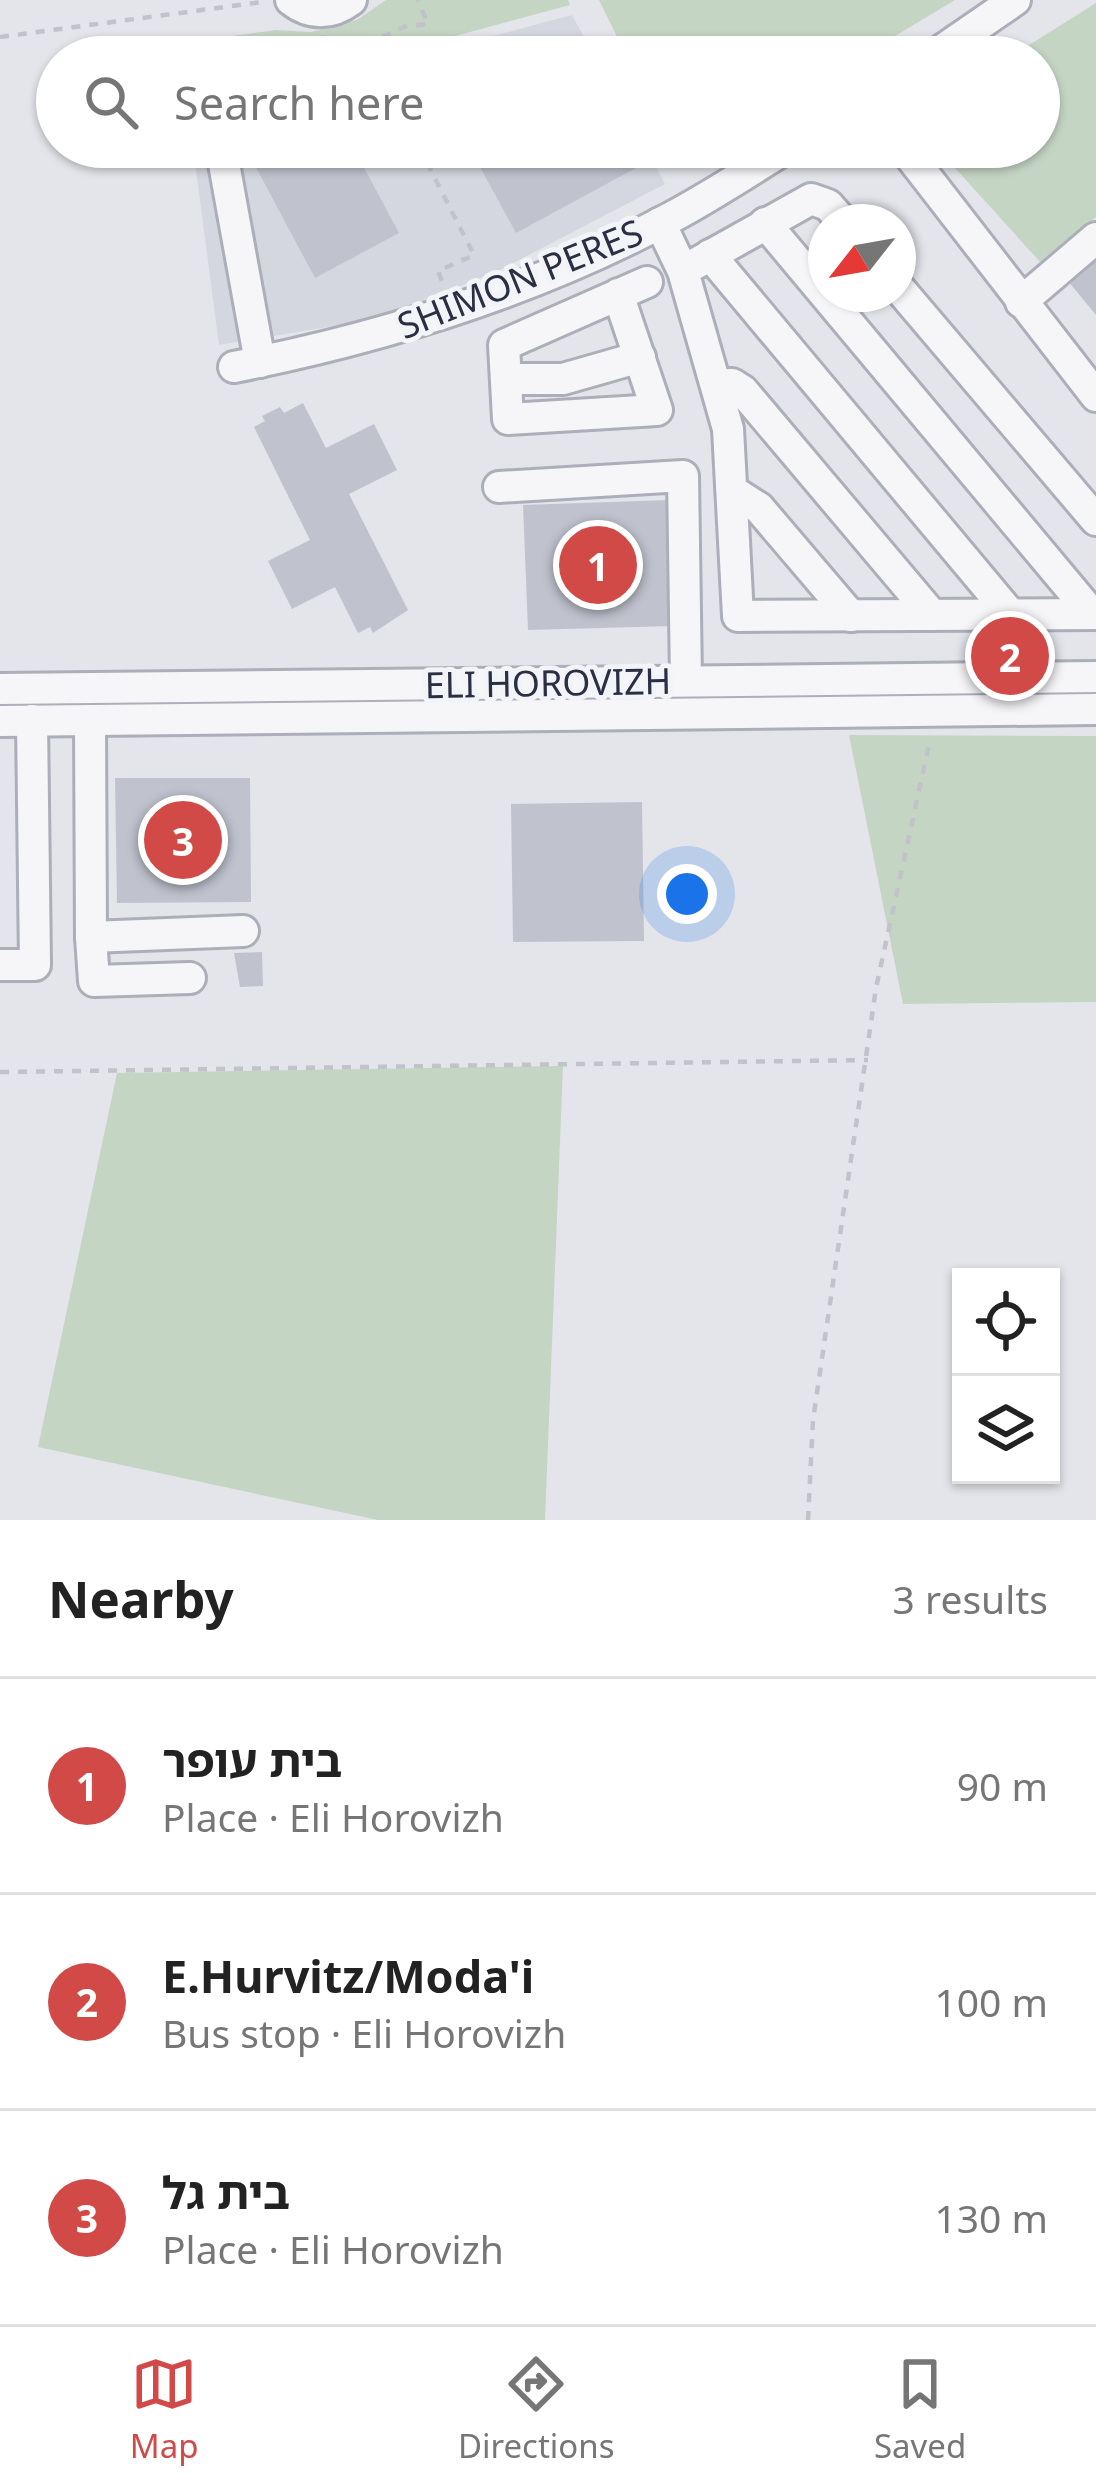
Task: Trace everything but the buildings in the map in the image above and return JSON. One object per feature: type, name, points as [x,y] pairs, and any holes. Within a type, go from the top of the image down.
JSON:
[{"type":"street","points":[[272,0],[333,10],[351,0]]},
{"type":"street","points":[[963,36],[1015,0]]},
{"type":"street","name":"SHIMON PERES","points":[[224,168],[247,365],[338,346],[454,310],[660,223],[753,168]]},
{"type":"street","points":[[919,168],[1096,396]]},
{"type":"street","points":[[697,263],[811,200],[825,204]]},
{"type":"street","points":[[660,223],[1011,615]]},
{"type":"street","points":[[764,223],[1094,614]]},
{"type":"street","points":[[1021,302],[1096,238]]},
{"type":"street","points":[[580,260],[622,293],[657,410],[508,419],[504,345],[622,293]]},
{"type":"street","points":[[697,263],[728,429],[738,616],[1094,614]]},
{"type":"street","points":[[916,308],[1096,520]]},
{"type":"street","points":[[506,379],[563,379],[640,358]]},
{"type":"street","points":[[717,385],[733,385],[742,391],[932,615]]},
{"type":"street","points":[[499,488],[683,476],[686,681]]},
{"type":"street","points":[[734,492],[760,508],[851,616]]},
{"type":"street","name":"ELI HOROVIZH","points":[[0,688],[1096,677]]},
{"type":"street","name":"ELI HOROVIZH","points":[[0,721],[1096,709]]},
{"type":"street","points":[[0,965],[35,965],[32,720]]},
{"type":"street","points":[[90,720],[94,981],[190,978]]},
{"type":"street","points":[[91,937],[243,931]]},
{"type":"path","points":[[0,37],[272,0]]},
{"type":"path","points":[[384,36],[428,24],[418,0]]},
{"type":"path","points":[[307,8],[318,36]]},
{"type":"path","points":[[430,168],[474,255],[438,272],[454,310]]},
{"type":"path","points":[[808,1520],[813,1420],[876,988],[936,711]]},
{"type":"path","points":[[0,1072],[868,1060]]},
{"type":"shaded area","points":[[572,15],[584,36],[494,36]]},
{"type":"shaded area","points":[[196,168],[656,168],[665,184],[496,272],[421,301],[363,321],[219,345]]},
{"type":"green space","points":[[386,0],[568,0],[570,5],[455,36],[231,36],[276,30],[311,32],[357,20]]},
{"type":"green space","points":[[599,0],[955,0],[895,36],[617,36]]},
{"type":"green space","points":[[1096,3],[1096,217],[1041,263],[955,168],[1060,168],[1060,36],[1043,36]]},
{"type":"green space","points":[[849,735],[1096,736],[1096,1002],[903,1004]]},
{"type":"green space","points":[[563,1066],[545,1520],[378,1520],[38,1447],[117,1073]]},
{"type":"place","name":"בית עופר","points":[[598,565]]},
{"type":"place","name":"E.Hurvitz/Moda'i","points":[[1010,656]]},
{"type":"place","name":"בית גל","points":[[183,840]]}]
